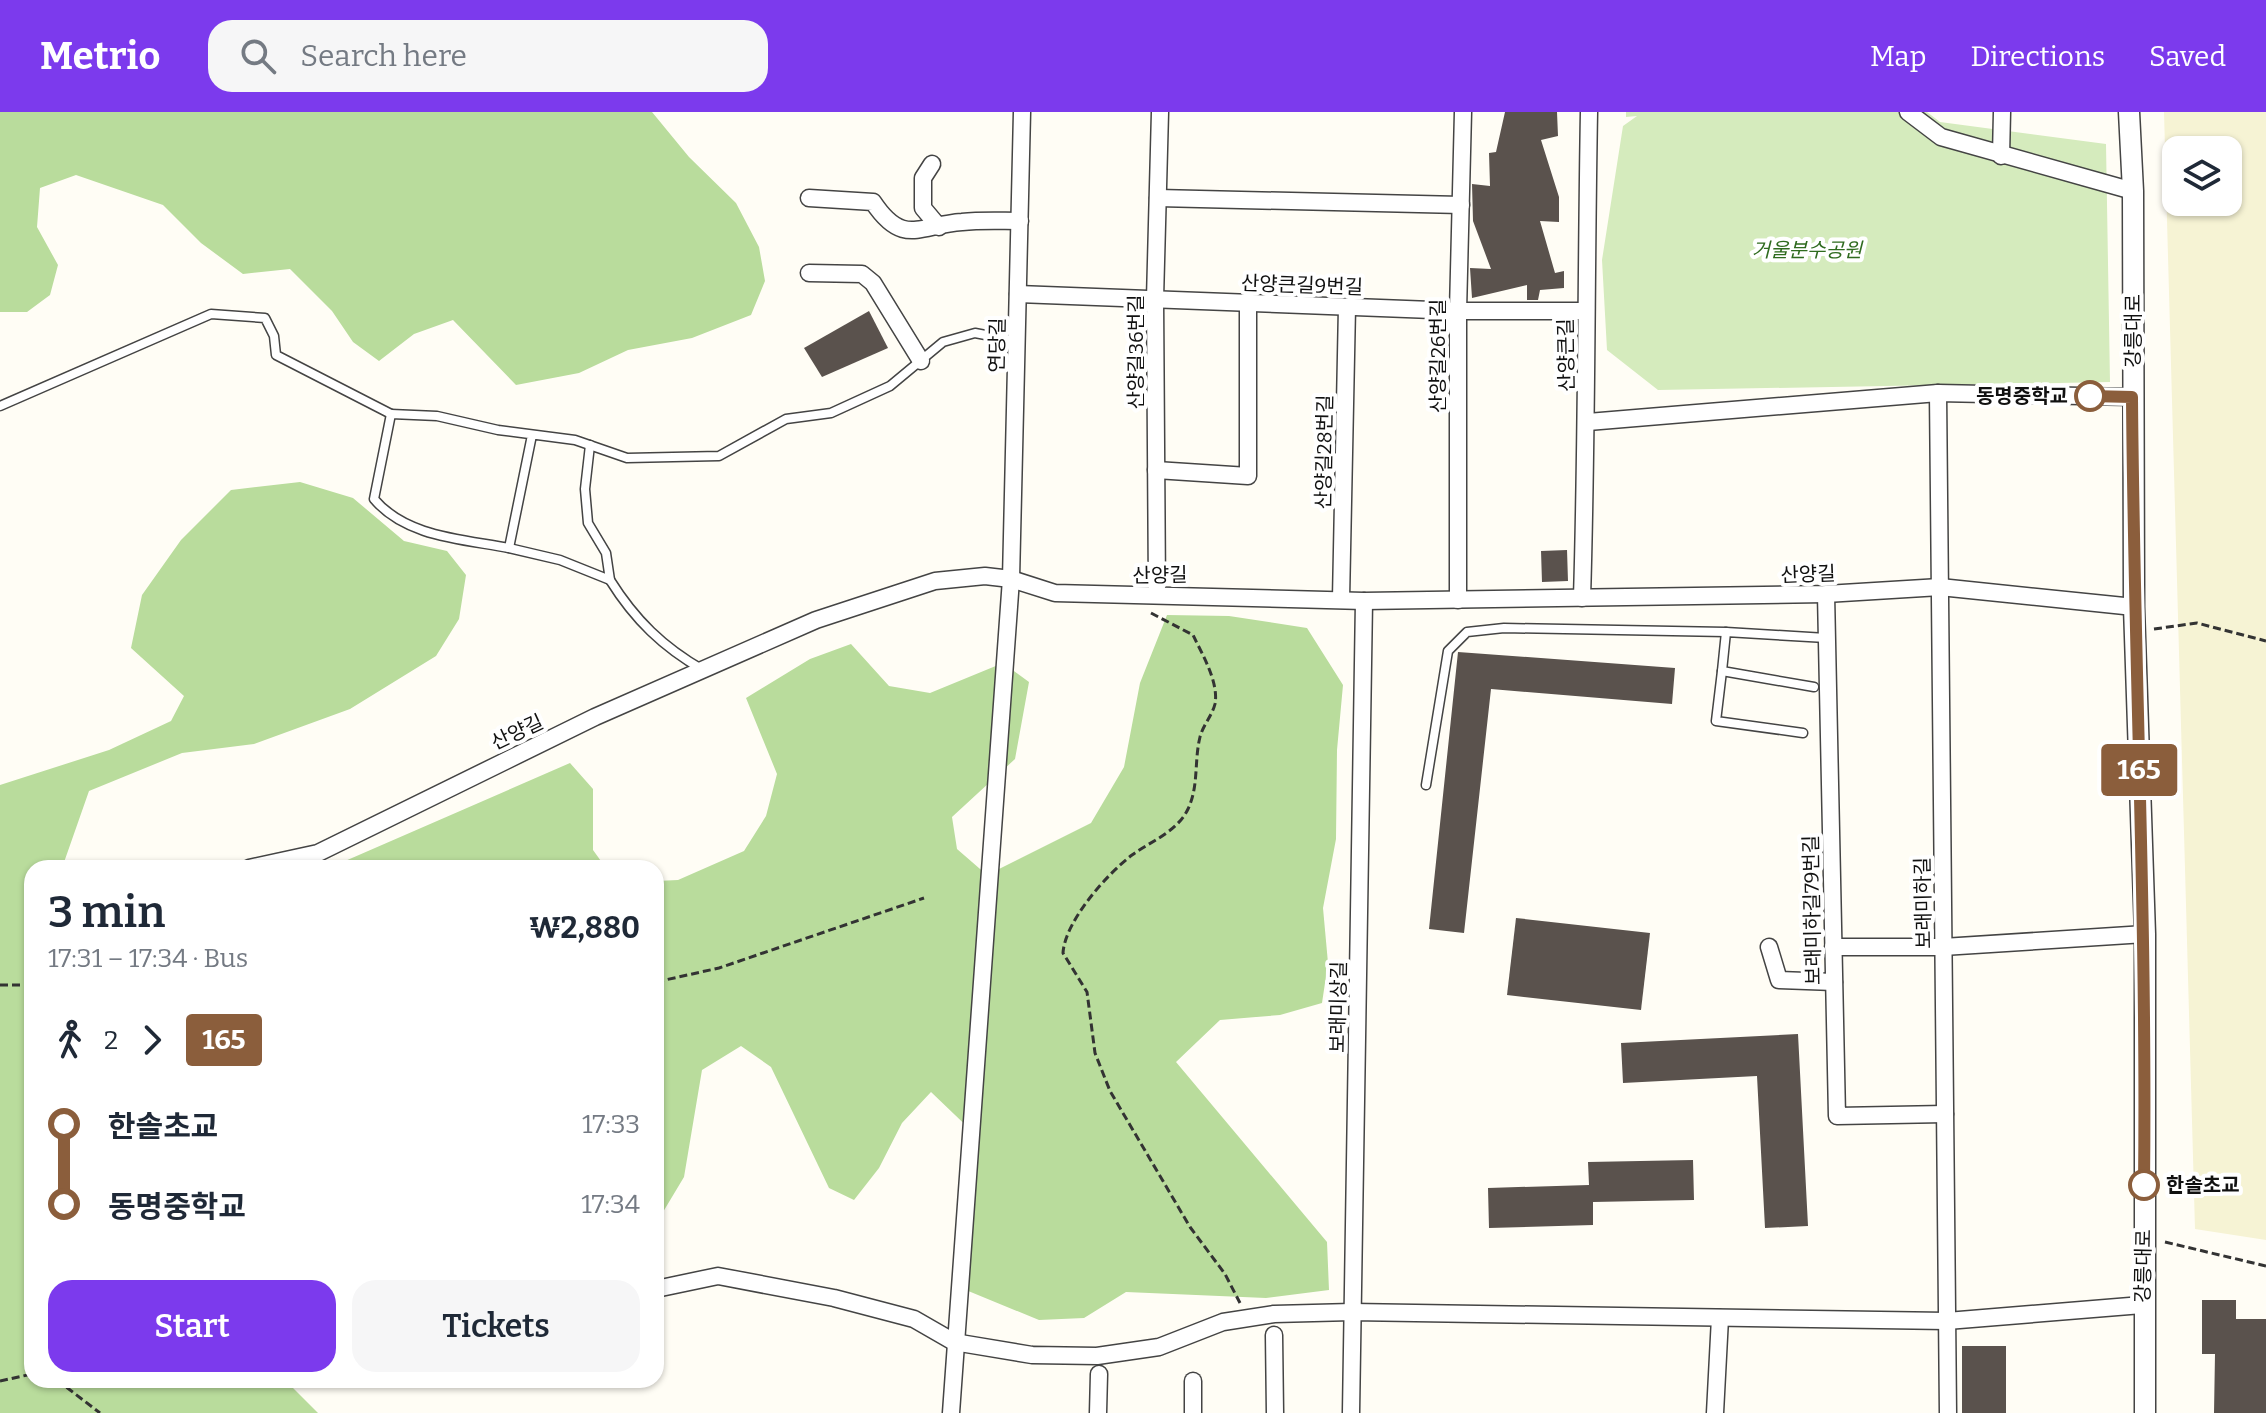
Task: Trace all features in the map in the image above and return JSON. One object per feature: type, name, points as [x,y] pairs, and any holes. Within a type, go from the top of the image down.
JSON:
[{"type":"street","name":"연당길","points":[[951,1413],[1011,579],[1022,112]]},
{"type":"street","name":"산양길36번길","points":[[1157,593],[1155,299],[1160,112]]},
{"type":"street","name":"산양길26번길","points":[[1458,600],[1458,311],[1463,112]]},
{"type":"street","name":"산양큰길","points":[[1582,598],[1588,422],[1585,311],[1589,112]]},
{"type":"street","points":[[1908,112],[1941,137],[2133,191]]},
{"type":"street","points":[[2001,156],[2002,112]]},
{"type":"street","name":"강릉대로","points":[[2129,112],[2133,191],[2134,607],[2145,934],[2142,1305],[2145,1413]]},
{"type":"street","points":[[932,164],[923,178],[923,208],[939,227]]},
{"type":"street","points":[[809,198],[873,202],[887,222],[915,233],[959,222],[1020,221]]},
{"type":"street","points":[[1158,198],[1461,205]]},
{"type":"street","points":[[809,273],[862,274],[873,283],[921,361]]},
{"type":"street","name":"산양큰길9번길","points":[[1018,294],[1458,311],[1585,311]]},
{"type":"street","points":[[1156,470],[1248,476],[1248,303]]},
{"type":"street","name":"산양길28번길","points":[[1341,599],[1347,307]]},
{"type":"street","points":[[1588,422],[1938,393],[2132,397]]},
{"type":"street","name":"보래미하길","points":[[1938,393],[1948,1413]]},
{"type":"street","name":"산양길","points":[[286,860],[318,853],[567,730],[816,620],[935,581],[985,576],[1011,579],[1055,593],[1157,593],[1364,601],[1826,594],[1940,587],[2134,607]]},
{"type":"street","name":"보래미하길79번길","points":[[1826,594],[1837,1116],[1945,1114]]},
{"type":"street","name":"보래미상길","points":[[1351,1413],[1364,601]]},
{"type":"street","points":[[1833,947],[1943,947],[2145,934]]},
{"type":"street","points":[[1769,947],[1779,980],[1834,982]]},
{"type":"street","points":[[664,1287],[718,1276],[834,1298],[914,1319],[954,1342],[1032,1355],[1097,1356],[1159,1347],[1223,1322],[1352,1312],[1947,1321],[2142,1305]]},
{"type":"street","points":[[1715,1413],[1720,1318]]},
{"type":"street","points":[[1274,1335],[1275,1413]]},
{"type":"street","points":[[1098,1413],[1099,1374]]},
{"type":"street","points":[[1193,1381],[1193,1413]]},
{"type":"lane","points":[[0,406],[211,314],[265,318],[274,336],[276,355],[391,414],[437,416],[590,445],[627,458],[719,456],[786,419],[831,413],[890,386],[943,342],[975,333],[1017,341]]},
{"type":"lane","points":[[391,414],[374,499],[388,516],[424,532],[560,560],[610,580]]},
{"type":"lane","points":[[509,548],[532,435]]},
{"type":"lane","points":[[590,445],[585,489],[588,523],[606,553],[610,580],[633,617],[674,653],[703,671]]},
{"type":"lane","points":[[1426,785],[1448,651],[1467,632],[1504,628],[1726,632],[1826,638]]},
{"type":"lane","points":[[1726,632],[1716,721],[1803,733]]},
{"type":"lane","points":[[1722,671],[1814,687]]},
{"type":"path","points":[[1129,595],[1162,620],[1193,635],[1216,700],[1200,739],[1198,767],[1188,809],[1176,825],[1114,871],[1088,901],[1069,934],[1063,953],[1087,992],[1095,1053],[1110,1091],[1173,1192],[1190,1227],[1225,1274],[1246,1319]]},
{"type":"path","points":[[2135,632],[2197,623],[2266,641]]},
{"type":"path","points":[[664,980],[719,968],[924,898]]},
{"type":"path","points":[[0,985],[24,985]]},
{"type":"path","points":[[2144,1238],[2266,1266]]},
{"type":"path","points":[[0,1381],[24,1376]]},
{"type":"path","points":[[67,1388],[100,1413]]},
{"type":"shaded area","points":[[2164,112],[2266,112],[2266,1240],[2195,1229],[2167,216],[2242,216],[2242,136],[2165,136]]},
{"type":"green space","points":[[0,112],[652,112],[689,157],[736,203],[759,247],[765,281],[751,315],[692,338],[628,350],[579,373],[516,385],[453,320],[414,334],[379,361],[353,342],[332,311],[290,269],[243,274],[201,243],[163,205],[76,175],[40,188],[37,227],[58,265],[50,295],[27,312],[0,312]]},
{"type":"green space","name":"거울분수공원","points":[[1626,112],[1927,112],[1940,122],[2106,144],[2110,382],[1658,390],[1607,350],[1602,260],[1623,126],[1637,116],[1626,117]]},
{"type":"green space","points":[[300,482],[353,498],[404,541],[447,551],[466,575],[459,619],[436,656],[350,709],[254,744],[182,753],[89,791],[65,860],[24,860],[24,1388],[293,1388],[318,1413],[0,1413],[0,785],[109,750],[171,721],[184,696],[131,648],[142,595],[181,540],[231,490]]},
{"type":"green space","points":[[1167,615],[1229,616],[1307,628],[1343,685],[1337,750],[1336,839],[1323,908],[1328,963],[1322,1003],[1280,1015],[1220,1020],[1176,1062],[1327,1242],[1329,1290],[1266,1298],[1126,1292],[1084,1318],[1039,1320],[961,1288],[978,1137],[931,1092],[902,1123],[879,1168],[854,1200],[829,1188],[771,1067],[741,1046],[702,1070],[684,1177],[664,1210],[664,881],[678,880],[744,851],[766,816],[777,774],[746,698],[810,659],[851,644],[889,686],[930,693],[1003,663],[1029,682],[1015,759],[952,817],[957,849],[987,875],[1091,823],[1124,767],[1140,683]]},
{"type":"green space","points":[[570,763],[593,789],[593,850],[600,860],[347,860]]},
{"type":"building","points":[[1505,112],[1557,112],[1558,136],[1541,140],[1559,197],[1559,222],[1540,221],[1555,273],[1564,271],[1564,288],[1540,290],[1538,300],[1527,300],[1527,285],[1472,298],[1470,268],[1491,269],[1473,221],[1472,184],[1490,186],[1489,153],[1496,152]]},
{"type":"building","points":[[869,311],[888,348],[822,377],[804,348]]},
{"type":"building","points":[[1567,550],[1568,581],[1542,582],[1541,551]]},
{"type":"building","points":[[1458,652],[1675,668],[1672,704],[1491,689],[1464,933],[1429,929]]},
{"type":"building","points":[[1516,918],[1650,933],[1641,1010],[1507,995]]},
{"type":"building","points":[[1798,1034],[1808,1226],[1765,1228],[1757,1076],[1623,1083],[1621,1043]]},
{"type":"building","points":[[1693,1160],[1694,1200],[1593,1202],[1593,1225],[1489,1228],[1488,1188],[1589,1185],[1588,1162]]},
{"type":"building","points":[[2202,1300],[2236,1300],[2236,1319],[2266,1319],[2266,1413],[2214,1413],[2215,1354],[2202,1354]]},
{"type":"building","points":[[1962,1346],[2006,1346],[2006,1413],[1962,1413]]},
{"type":"bus line","name":"165","points":[[2090,396],[2132,397],[2134,607],[2145,934],[2144,1185]]},
{"type":"place","name":"동명중학교","points":[[2090,396]]},
{"type":"place","name":"한솔초교","points":[[2144,1185]]}]
